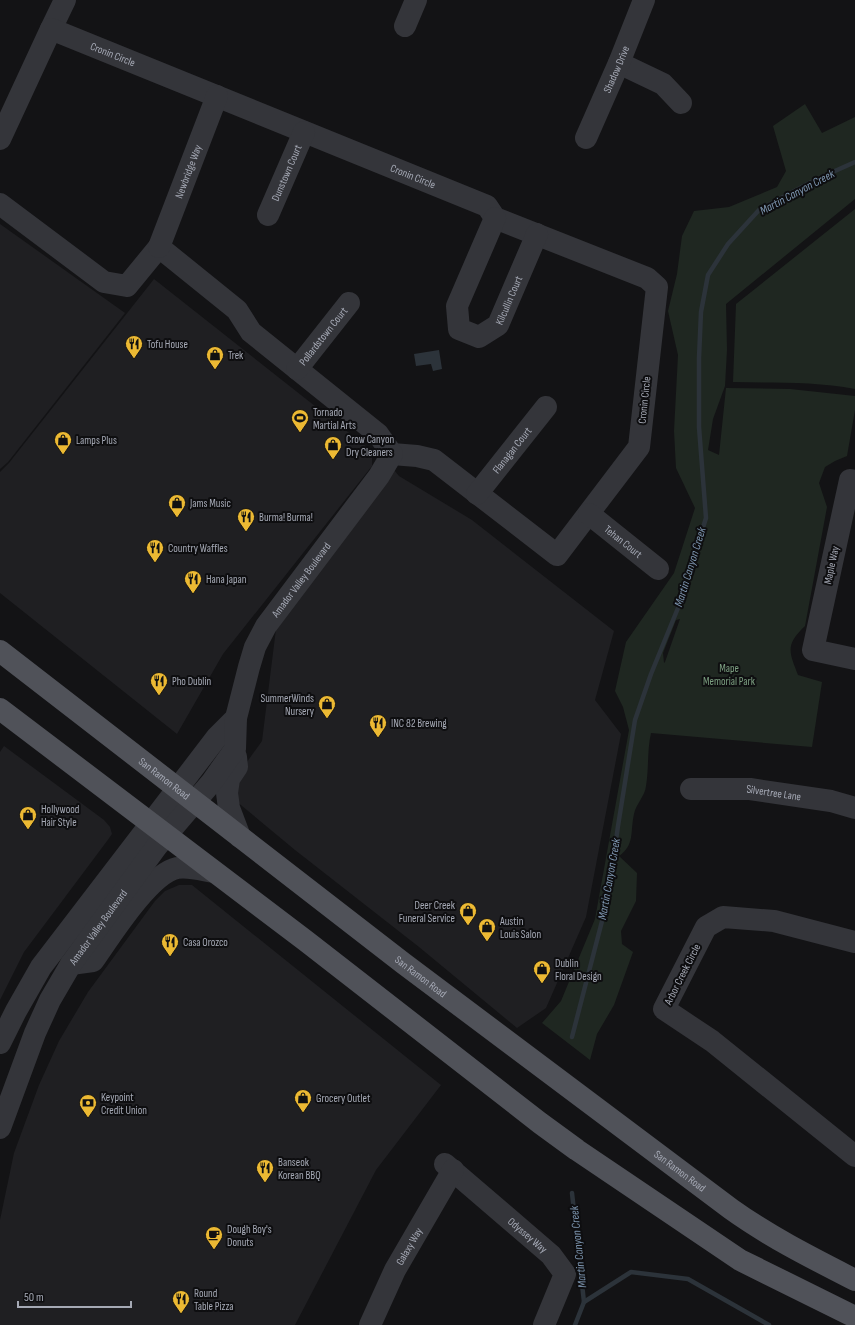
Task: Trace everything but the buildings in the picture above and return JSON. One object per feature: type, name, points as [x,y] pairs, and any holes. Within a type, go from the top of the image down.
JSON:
[{"type":"main road","name":"San Ramon Road","points":[[0,651],[403,963],[731,1209],[758,1228],[795,1250],[855,1280]]},
{"type":"main road","points":[[0,709],[159,828],[214,872],[577,1150],[740,1260],[855,1317]]},
{"type":"street","points":[[0,139],[64,0]]},
{"type":"street","points":[[405,26],[416,0]]},
{"type":"street","name":"Shadow Drive","points":[[586,138],[619,63],[644,0]]},
{"type":"street","name":"Cronin Circle","points":[[51,29],[487,206],[496,218],[647,278],[656,287],[639,447],[557,555],[434,460],[417,456],[392,454]]},
{"type":"street","points":[[619,63],[663,84],[682,103]]},
{"type":"street","name":"Newbridge Way","points":[[159,248],[217,96]]},
{"type":"street","name":"Dunstown Court","points":[[268,215],[304,132]]},
{"type":"street","points":[[0,204],[104,282],[127,286],[159,248],[237,310],[251,332],[378,434],[392,454]]},
{"type":"street","name":"Kilcullin Court","points":[[496,218],[457,306],[459,329],[479,337],[498,325],[537,234]]},
{"type":"street","name":"Pollardstown Court","points":[[297,369],[349,302]]},
{"type":"street","name":"Flanagan Court","points":[[477,494],[546,407]]},
{"type":"street","name":"Amador Valley Boulevard","points":[[240,837],[230,808],[227,793],[229,779],[237,767],[235,749],[236,718],[248,667],[255,647],[266,626],[379,476],[392,454]]},
{"type":"street","name":"Maple Way","points":[[852,481],[813,650],[855,659]]},
{"type":"street","name":"Tehan Court","points":[[589,514],[658,569]]},
{"type":"street","name":"Amador Valley Boulevard","points":[[0,1128],[35,1033],[50,1000],[71,964],[159,828],[177,788],[217,736],[236,718]]},
{"type":"street","name":"Amador Valley Boulevard","points":[[0,1043],[41,967],[159,828],[194,802],[211,783],[235,749]]},
{"type":"street","name":"Silvertree Lane","points":[[691,789],[750,789],[831,801],[855,808]]},
{"type":"street","points":[[71,964],[93,961],[147,889],[165,873],[176,869],[185,868],[214,872]]},
{"type":"street","name":"Arbor Creek Circle","points":[[855,942],[774,921],[723,917],[706,927],[664,1010],[712,1041],[855,1156]]},
{"type":"street","name":"Galaxy Way","points":[[370,1325],[395,1270],[449,1167]]},
{"type":"street","name":"Odyssey Way","points":[[449,1167],[551,1255],[565,1274],[544,1325]]},
{"type":"shaded area","points":[[0,224],[125,313],[8,462],[0,469]]},
{"type":"shaded area","points":[[154,279],[372,451],[372,466],[223,654],[177,734],[0,593],[0,472],[9,463]]},
{"type":"shaded area","points":[[439,350],[442,369],[433,371],[431,364],[416,366],[414,354]]},
{"type":"shaded area","points":[[394,470],[399,476],[472,520],[614,631],[595,700],[621,734],[586,917],[546,1008],[517,1028],[419,947],[295,850],[236,801],[234,780],[262,741],[277,621]]},
{"type":"shaded area","points":[[4,746],[104,820],[110,827],[112,834],[24,952],[0,1000],[0,752]]},
{"type":"shaded area","points":[[179,885],[192,885],[441,1085],[376,1170],[295,1325],[0,1325],[0,1220],[14,1153],[39,1085],[59,1041],[88,992],[155,901],[165,891]]},
{"type":"green space","name":"Mape Memorial Park","points":[[805,104],[822,133],[855,117],[855,199],[726,304],[727,350],[725,386],[713,419],[708,450],[719,455],[726,388],[790,389],[855,396],[855,410],[847,456],[825,467],[819,483],[827,507],[805,626],[794,638],[791,649],[792,660],[798,675],[822,682],[812,747],[651,733],[645,790],[635,810],[630,843],[624,852],[619,856],[637,873],[636,901],[621,931],[622,944],[633,952],[614,1005],[597,1034],[590,1060],[542,1023],[561,1001],[595,919],[629,730],[623,707],[615,691],[626,642],[674,573],[695,508],[676,468],[674,431],[678,355],[668,311],[677,274],[682,236],[694,211],[729,207],[777,187],[786,171],[773,126]],"holes":[[[680,619],[664,663],[663,653],[676,620]]]},
{"type":"green space","points":[[855,209],[855,389],[840,386],[809,384],[733,382],[736,304]]},
{"type":"waterway","name":"Martin Canyon Creek","points":[[572,1037],[608,898],[635,720],[651,674],[678,608],[706,518],[699,427],[699,358],[701,312],[708,275],[728,244],[759,210],[817,179],[855,162]]},
{"type":"waterway","name":"Martin Canyon Creek","points":[[572,1193],[584,1302],[575,1325]]},
{"type":"waterway","points":[[584,1302],[631,1272],[688,1279],[769,1325]]},
{"type":"place","name":"Tofu House","points":[[134,359]]},
{"type":"place","name":"Trek","points":[[215,370]]},
{"type":"place","name":"Tornado Martial Arts","points":[[300,433]]},
{"type":"place","name":"Lamps Plus","points":[[63,455]]},
{"type":"place","name":"Crow Canyon Dry Cleaners","points":[[333,460]]},
{"type":"place","name":"Jams Music","points":[[177,518]]},
{"type":"place","name":"Burma! Burma!","points":[[246,532]]},
{"type":"place","name":"Country Waffles","points":[[155,563]]},
{"type":"place","name":"Hana Japan","points":[[193,594]]},
{"type":"place","name":"Pho Dublin","points":[[159,696]]},
{"type":"place","name":"SummerWinds Nursery","points":[[327,719]]},
{"type":"place","name":"INC 82 Brewing","points":[[378,738]]},
{"type":"place","name":"Hollywood Hair Style","points":[[28,830]]},
{"type":"place","name":"Deer Creek Funeral Service","points":[[468,926]]},
{"type":"place","name":"Austin Louis Salon","points":[[487,942]]},
{"type":"place","name":"Casa Orozco","points":[[170,957]]},
{"type":"place","name":"Dublin Floral Design","points":[[542,984]]},
{"type":"place","name":"Grocery Outlet","points":[[303,1113]]},
{"type":"place","name":"Keypoint Credit Union","points":[[88,1118]]},
{"type":"place","name":"Banseok Korean BBQ","points":[[265,1183]]},
{"type":"place","name":"Dough Boy's Donuts","points":[[214,1250]]},
{"type":"place","name":"Round Table Pizza","points":[[181,1314]]}]
